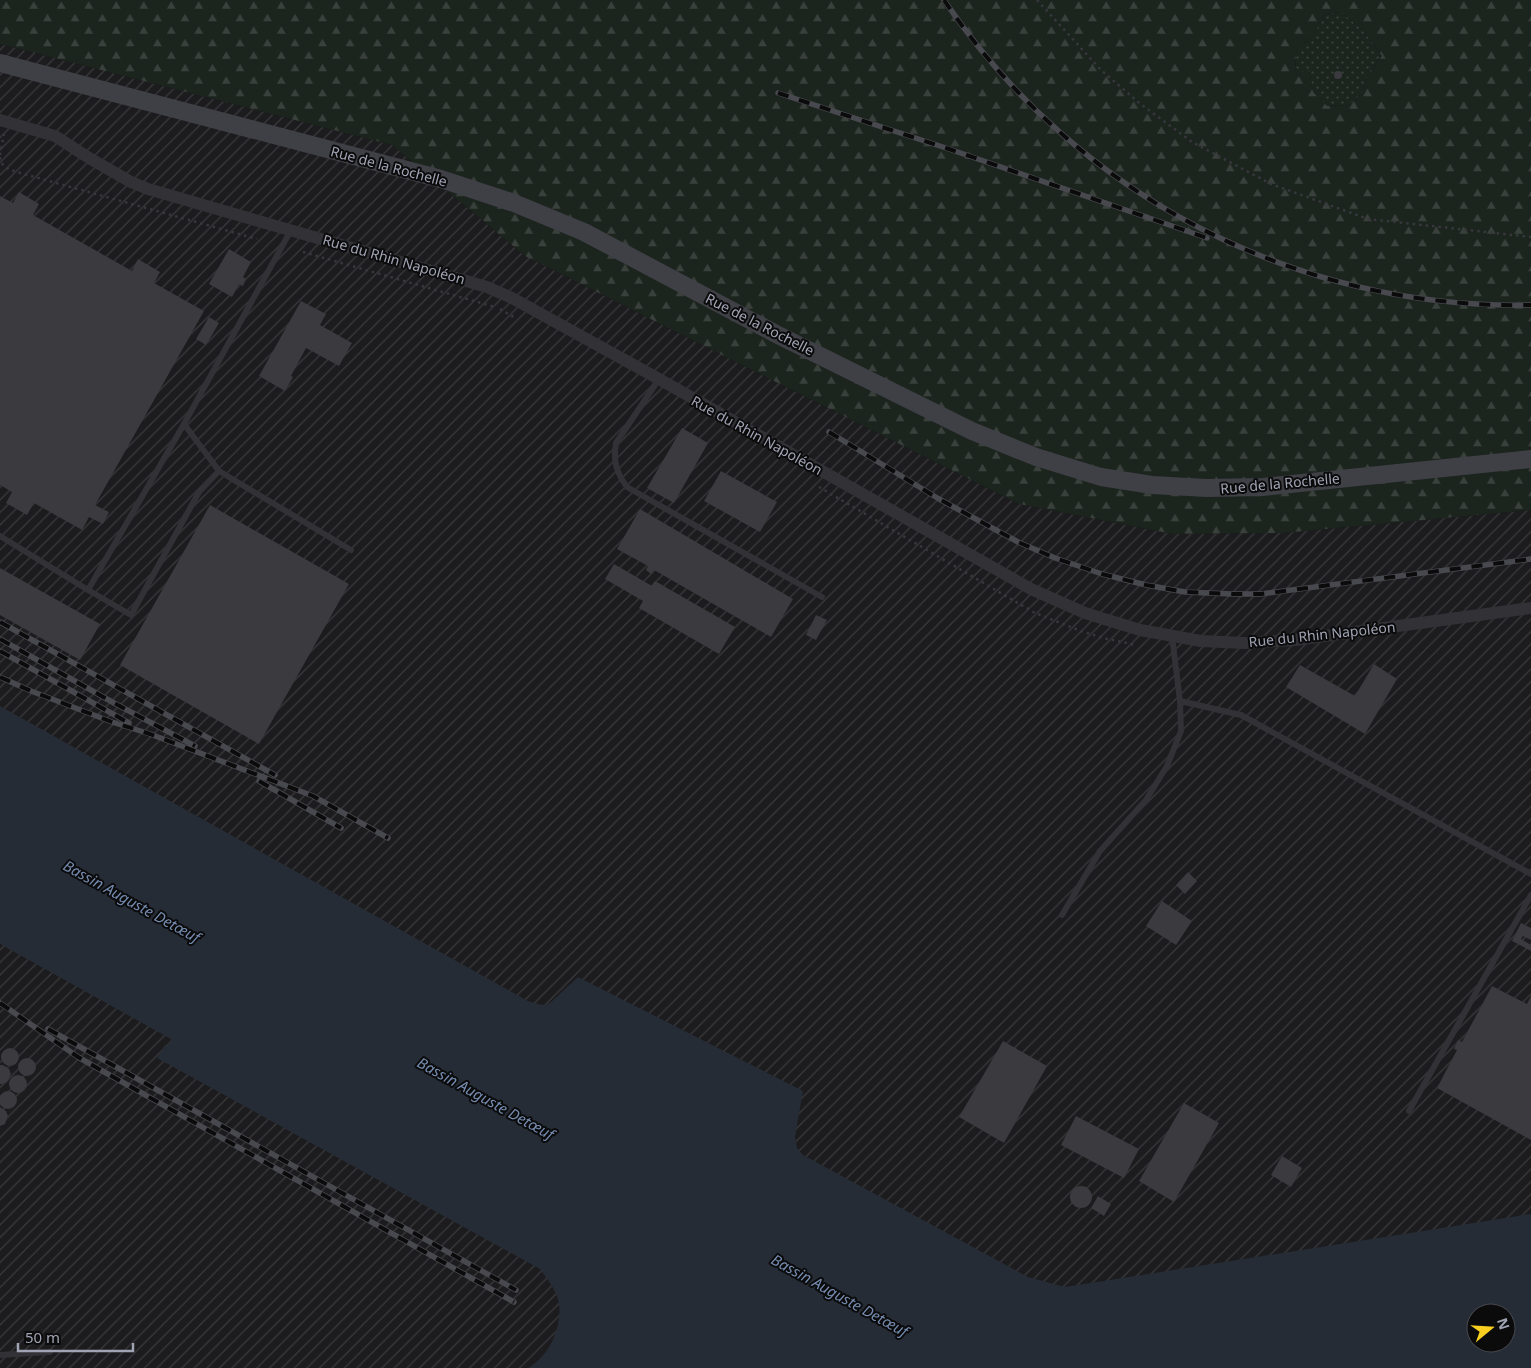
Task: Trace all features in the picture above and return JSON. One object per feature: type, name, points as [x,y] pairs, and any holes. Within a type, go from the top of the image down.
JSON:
[{"type":"main road","name":"Rue de la Rochelle","points":[[0,64],[441,179],[514,203],[584,232],[776,334],[972,431],[1036,457],[1101,477],[1152,485],[1207,488],[1263,487],[1531,459]]},
{"type":"street","name":"Rue du Rhin Napoléon","points":[[0,120],[55,136],[131,182],[148,189],[488,287],[512,298],[659,379],[1031,589],[1085,613],[1140,630],[1200,641],[1244,643],[1295,640],[1531,608]]},
{"type":"lane","points":[[88,590],[184,424],[291,230]]},
{"type":"lane","points":[[659,379],[616,443],[614,455],[616,468],[626,487],[822,597]]},
{"type":"lane","points":[[184,424],[219,471],[351,550]]},
{"type":"lane","points":[[0,536],[131,615],[199,492],[219,471]]},
{"type":"lane","points":[[1062,915],[1100,851],[1146,800],[1167,766],[1181,731],[1180,701],[1172,636]]},
{"type":"lane","points":[[1180,701],[1241,715],[1531,874]]},
{"type":"lane","points":[[1409,1111],[1531,895]]},
{"type":"lane","points":[[0,1356],[50,1352]]},
{"type":"path","points":[[1037,0],[1101,70],[1138,102],[1192,142],[1271,184],[1368,218],[1531,238]]},
{"type":"path","points":[[4,133],[0,156],[1,163],[5,167],[17,172],[257,239]]},
{"type":"path","points":[[304,252],[497,308],[523,321]]},
{"type":"shaded area","points":[[0,44],[392,145],[525,256],[1019,504],[1173,534],[1283,533],[1531,510],[1531,1343],[1516,1345],[1516,1303],[1466,1303],[1467,1353],[1371,1368],[0,1368]]},
{"type":"green space","points":[[0,0],[1531,0],[1531,510],[1283,533],[1173,534],[1019,504],[525,256],[392,145],[0,44]],"holes":[[[1341,12],[1363,30],[1382,56],[1369,72],[1362,93],[1350,105],[1327,106],[1313,92],[1309,70],[1295,74],[1296,51],[1313,35],[1325,14]]]},
{"type":"green space","points":[[1341,12],[1363,30],[1382,56],[1369,72],[1362,93],[1350,105],[1327,106],[1313,92],[1309,71],[1295,74],[1296,51],[1313,35],[1325,14]]},
{"type":"water","name":"Bassin Auguste Detœuf","points":[[0,706],[528,1001],[542,1005],[550,1003],[578,977],[803,1091],[795,1137],[797,1148],[803,1155],[1028,1277],[1065,1287],[1531,1214],[1531,1368],[528,1368],[543,1356],[549,1347],[554,1338],[559,1319],[558,1299],[540,1269],[157,1058],[165,1045],[168,1046],[171,1039],[0,944]]},
{"type":"building","points":[[1338,71],[1342,75],[1338,79],[1334,75]]},
{"type":"building","points":[[19,192],[39,204],[33,215],[132,271],[138,259],[160,272],[154,283],[204,311],[95,505],[109,512],[103,524],[89,517],[82,530],[34,503],[27,515],[6,503],[12,492],[0,485],[0,196],[13,203]]},
{"type":"building","points":[[229,249],[251,262],[243,277],[246,279],[243,286],[239,284],[232,297],[209,284]]},
{"type":"building","points":[[301,301],[326,314],[320,325],[352,343],[339,366],[306,348],[285,391],[259,376]]},
{"type":"building","points":[[209,317],[219,323],[206,345],[196,339]]},
{"type":"building","points":[[682,428],[708,443],[674,503],[647,488]]},
{"type":"building","points":[[721,471],[777,502],[760,532],[704,501]]},
{"type":"building","points":[[210,505],[349,584],[259,744],[120,665]]},
{"type":"building","points":[[640,509],[793,599],[771,637],[654,570],[651,574],[646,570],[648,566],[617,549]]},
{"type":"building","points":[[614,564],[652,586],[655,581],[735,627],[719,654],[639,608],[643,601],[605,579]]},
{"type":"building","points":[[0,568],[100,624],[80,660],[0,615]]},
{"type":"building","points":[[816,615],[827,620],[816,640],[806,635]]},
{"type":"building","points":[[1374,664],[1397,679],[1365,734],[1286,687],[1300,665],[1355,696]]},
{"type":"building","points":[[1188,872],[1197,881],[1185,894],[1176,885]]},
{"type":"building","points":[[1162,901],[1192,921],[1176,945],[1146,926]]},
{"type":"building","points":[[1521,923],[1531,928],[1531,940],[1523,936],[1521,939],[1531,945],[1531,951],[1512,941]]},
{"type":"building","points":[[1492,986],[1527,1004],[1531,996],[1531,1140],[1437,1088],[1457,1050],[1454,1049],[1458,1040],[1462,1042]]},
{"type":"building","points":[[1003,1041],[1047,1066],[1004,1143],[959,1117]]},
{"type":"building","points":[[6,1048],[14,1048],[19,1053],[17,1064],[6,1066],[1,1061],[1,1053]]},
{"type":"building","points":[[23,1058],[31,1058],[36,1063],[34,1074],[23,1076],[18,1071],[18,1063]]},
{"type":"building","points":[[0,1065],[9,1069],[11,1074],[7,1082],[2,1084],[0,1084]]},
{"type":"building","points":[[14,1075],[22,1075],[27,1080],[25,1091],[14,1093],[9,1088],[9,1080]]},
{"type":"building","points":[[8,1091],[16,1096],[17,1100],[12,1108],[8,1109],[0,1104],[-1,1100],[4,1092]]},
{"type":"building","points":[[1184,1103],[1219,1123],[1174,1202],[1139,1181]]},
{"type":"building","points":[[0,1107],[6,1111],[8,1116],[5,1124],[0,1126]]},
{"type":"building","points":[[1076,1116],[1139,1149],[1124,1178],[1061,1145]]},
{"type":"building","points":[[1282,1156],[1302,1168],[1291,1187],[1271,1175]]},
{"type":"building","points":[[1081,1186],[1089,1189],[1092,1197],[1089,1205],[1081,1208],[1073,1205],[1070,1197],[1073,1189]]},
{"type":"building","points":[[1098,1196],[1111,1204],[1104,1216],[1091,1208]]},
{"type":"railway","points":[[944,0],[997,69],[1058,131],[1126,184],[1199,228],[1277,262],[1359,287],[1444,301],[1531,305]]},
{"type":"railway","points":[[778,93],[949,149],[1207,238]]},
{"type":"railway","points":[[829,432],[939,499],[1018,542],[1055,558],[1102,574],[1146,585],[1185,592],[1261,594],[1531,559]]},
{"type":"railway","points":[[0,622],[275,775]]},
{"type":"railway","points":[[0,639],[195,746]]},
{"type":"railway","points":[[0,651],[129,723]]},
{"type":"railway","points":[[0,677],[112,722],[150,734],[313,796],[388,838]]},
{"type":"railway","points":[[259,781],[341,828]]},
{"type":"railway","points":[[0,1003],[78,1057],[514,1302]]},
{"type":"railway","points":[[48,1029],[516,1290]]}]
